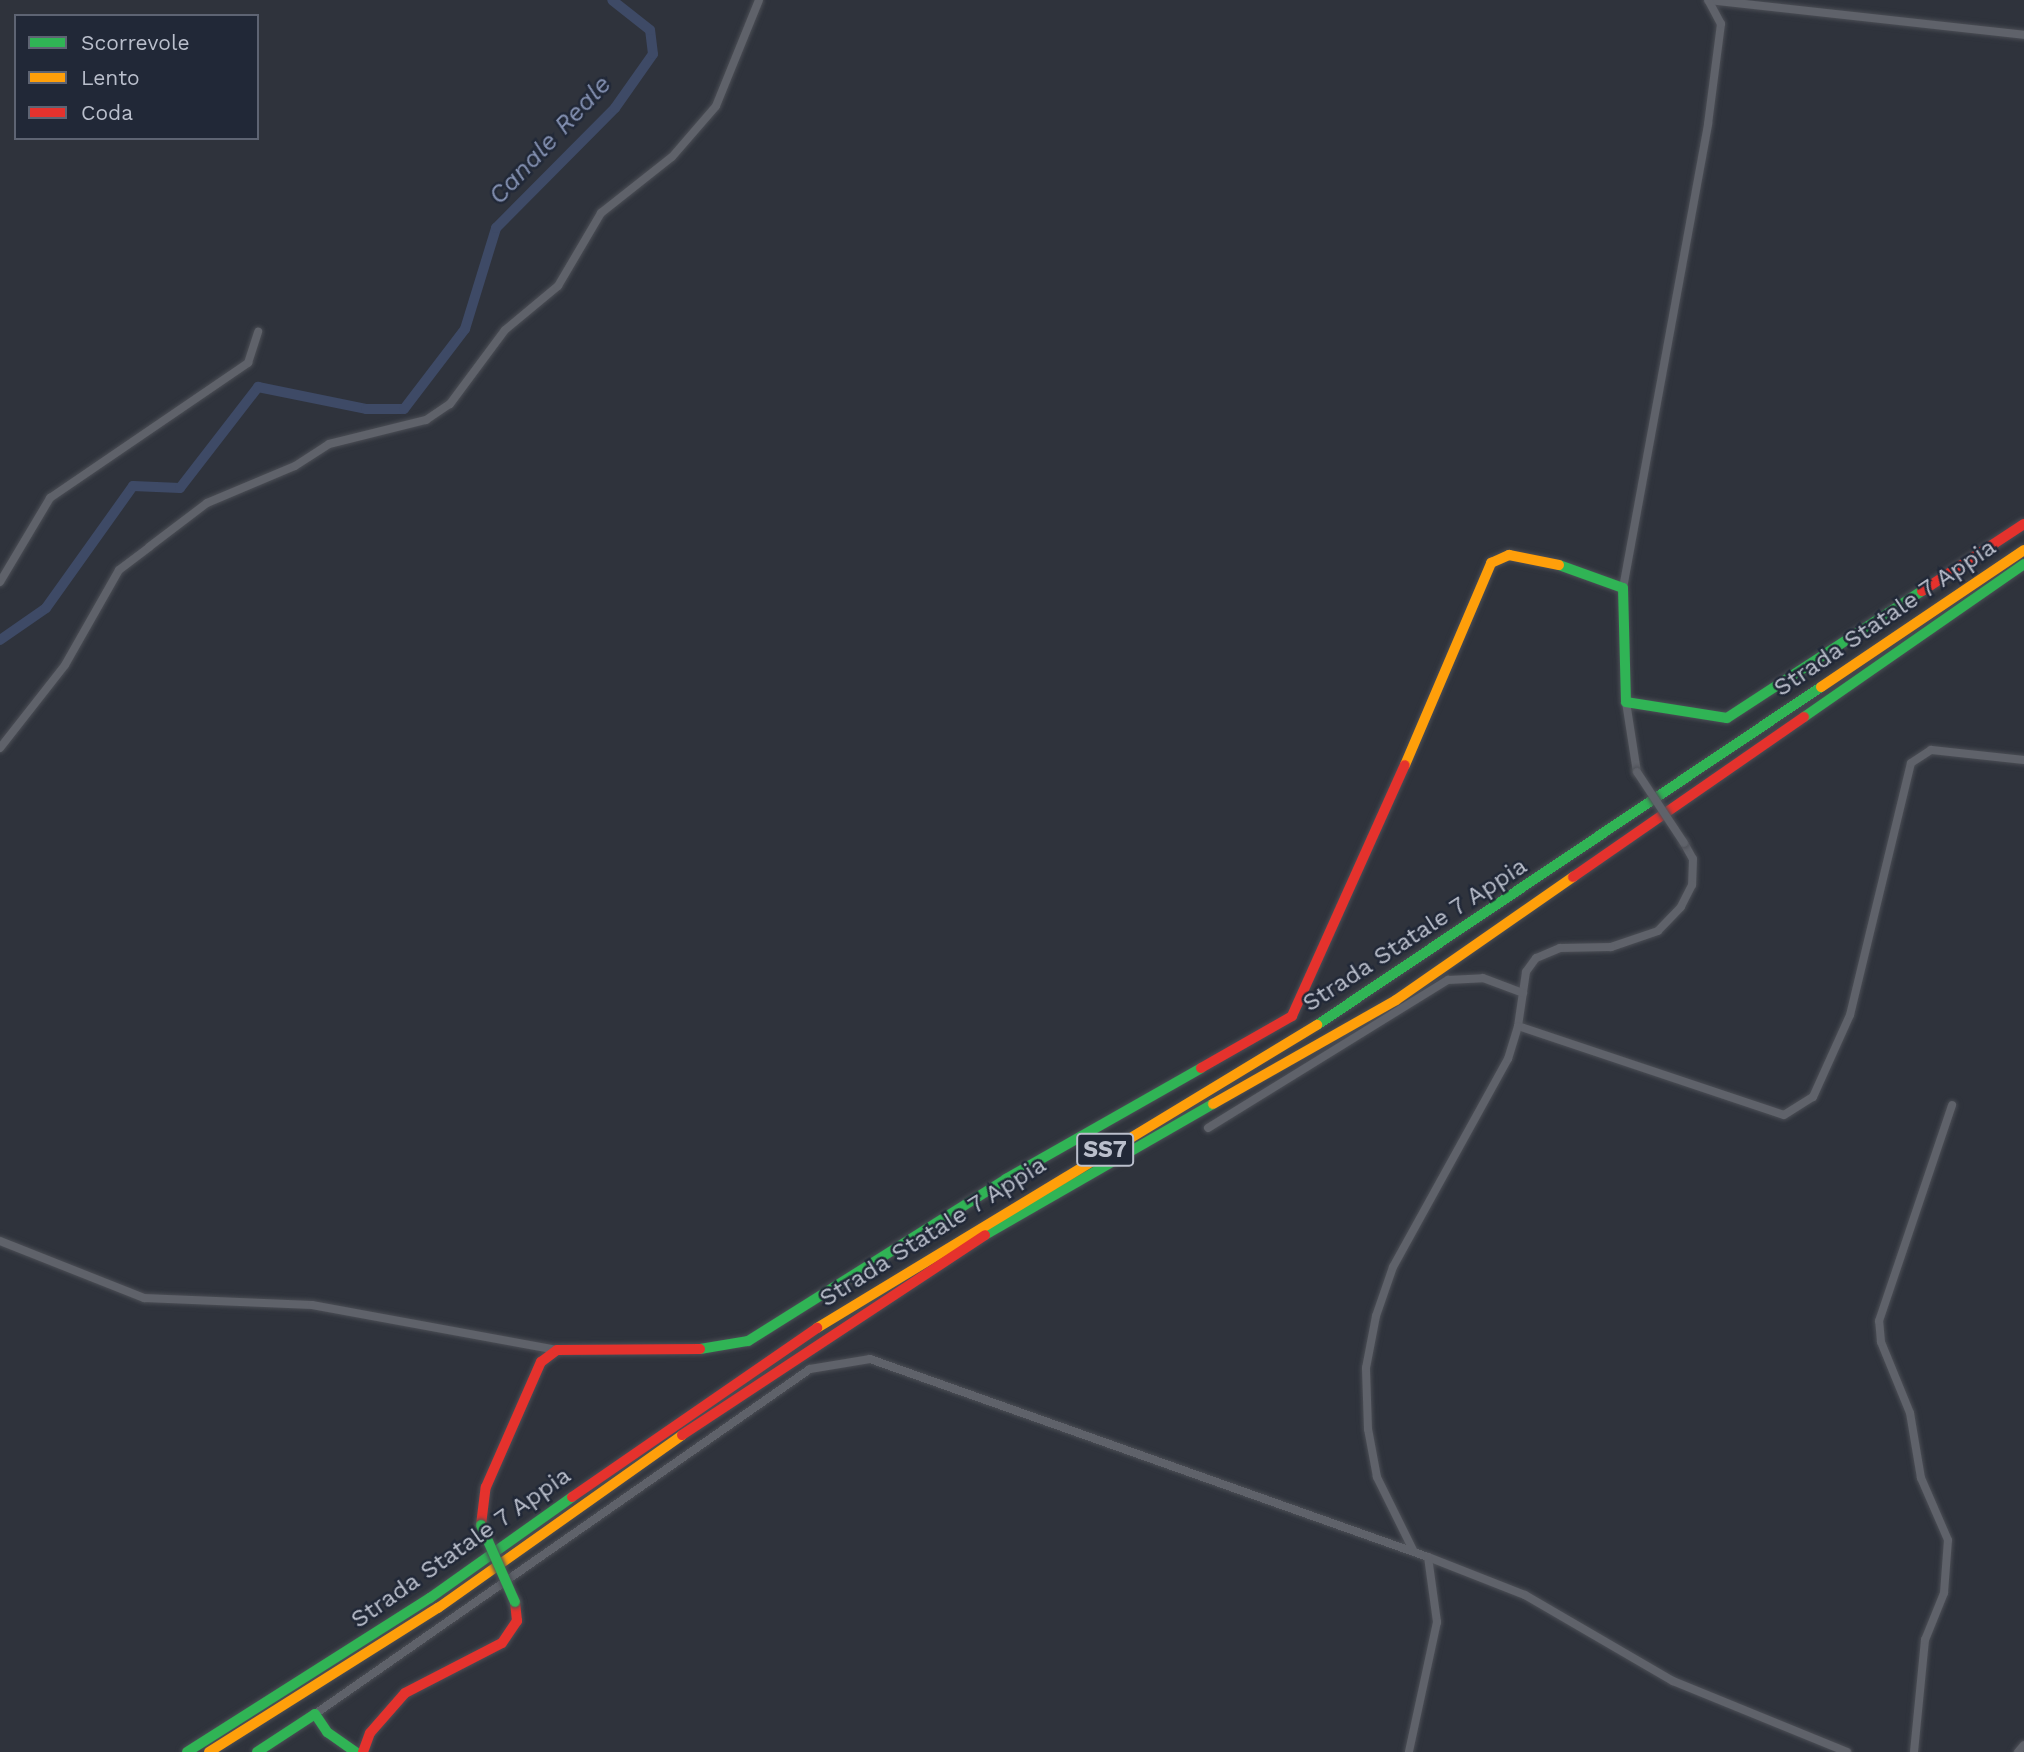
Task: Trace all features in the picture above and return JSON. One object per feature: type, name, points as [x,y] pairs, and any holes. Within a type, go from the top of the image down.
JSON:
[{"type":"main road","points":[[363,1752],[370,1733],[405,1693],[502,1643],[516,1621],[515,1602],[481,1525],[486,1487],[541,1362],[557,1350],[694,1350],[748,1341],[1006,1179],[1271,1034],[1310,989],[1492,563],[1534,556],[1623,588],[1626,702],[1727,718],[2024,524]]},
{"type":"main road","name":"Strada Statale 7 Appia","points":[[187,1752],[430,1598],[752,1370],[1002,1211],[1336,1014],[2024,550]]},
{"type":"main road","name":"Strada Statale 7 Appia","points":[[209,1752],[438,1608],[761,1379],[1008,1220],[1395,1000],[2024,564]]},
{"type":"main road","points":[[257,1752],[315,1714],[356,1752]]},
{"type":"street","points":[[0,748],[71,656],[106,588],[139,554],[208,503],[295,466],[329,444],[407,426],[450,404],[505,330],[558,286],[601,213],[672,157],[716,106],[759,0]]},
{"type":"street","points":[[1709,0],[2024,35]]},
{"type":"street","points":[[1623,588],[1708,124],[1721,24],[1709,0]]},
{"type":"street","points":[[0,582],[50,498],[248,363],[258,332]]},
{"type":"street","points":[[1414,1552],[1377,1476],[1368,1429],[1366,1368],[1373,1329],[1393,1267],[1508,1059],[1518,1026],[1523,993],[1536,958],[1560,948],[1611,947],[1658,930],[1692,886],[1693,859],[1637,772],[1626,702]]},
{"type":"street","points":[[1518,1026],[1784,1115],[1802,1109],[1850,1015],[1911,762],[1931,750],[2024,760]]},
{"type":"street","points":[[1208,1128],[1448,980],[1483,978],[1523,993]]},
{"type":"street","points":[[1914,1752],[1925,1640],[1944,1593],[1948,1540],[1921,1478],[1910,1413],[1881,1342],[1880,1321],[1952,1105]]},
{"type":"street","points":[[0,1241],[144,1298],[312,1305],[557,1350]]},
{"type":"street","points":[[315,1714],[824,1363],[870,1359],[1428,1557],[1525,1595],[1673,1681],[1847,1752]]},
{"type":"street","points":[[1409,1752],[1437,1622],[1428,1557]]},
{"type":"street","points":[[2018,1752],[2024,1745]]},
{"type":"waterway","name":"Canale Reale","points":[[0,640],[46,608],[133,486],[180,488],[258,387],[366,409],[404,409],[465,329],[496,228],[615,108],[653,54],[650,30],[612,0]]},
{"type":"traffic: fast","points":[[1804,717],[2024,564]]},
{"type":"traffic: fast","points":[[1559,565],[1623,588],[1626,702],[1727,718],[1922,591]]},
{"type":"traffic: fast","points":[[1317,1025],[1821,687]]},
{"type":"traffic: fast","points":[[700,1349],[748,1341],[1006,1179],[1201,1068]]},
{"type":"traffic: fast","points":[[985,1235],[1213,1104]]},
{"type":"traffic: fast","points":[[187,1752],[430,1598],[572,1497]]},
{"type":"traffic: fast","points":[[481,1525],[515,1602]]},
{"type":"traffic: fast","points":[[257,1752],[315,1714],[327,1732],[356,1752]]},
{"type":"traffic: slow","points":[[1821,687],[2024,550]]},
{"type":"traffic: slow","points":[[1405,765],[1491,563],[1509,555],[1559,565]]},
{"type":"traffic: slow","points":[[1213,1104],[1396,1000],[1573,877]]},
{"type":"traffic: slow","points":[[817,1328],[1317,1025]]},
{"type":"traffic: slow","points":[[209,1752],[438,1608],[682,1435]]},
{"type":"traffic: jam","points":[[1922,591],[2024,524]]},
{"type":"traffic: jam","points":[[1573,877],[1804,717]]},
{"type":"traffic: jam","points":[[1201,1068],[1292,1016],[1405,765]]},
{"type":"traffic: jam","points":[[682,1435],[985,1235]]},
{"type":"traffic: jam","points":[[572,1497],[817,1328]]},
{"type":"traffic: jam","points":[[481,1525],[486,1487],[541,1362],[557,1350],[700,1349]]},
{"type":"traffic: jam","points":[[363,1752],[370,1733],[405,1693],[502,1643],[517,1621],[515,1602]]}]
